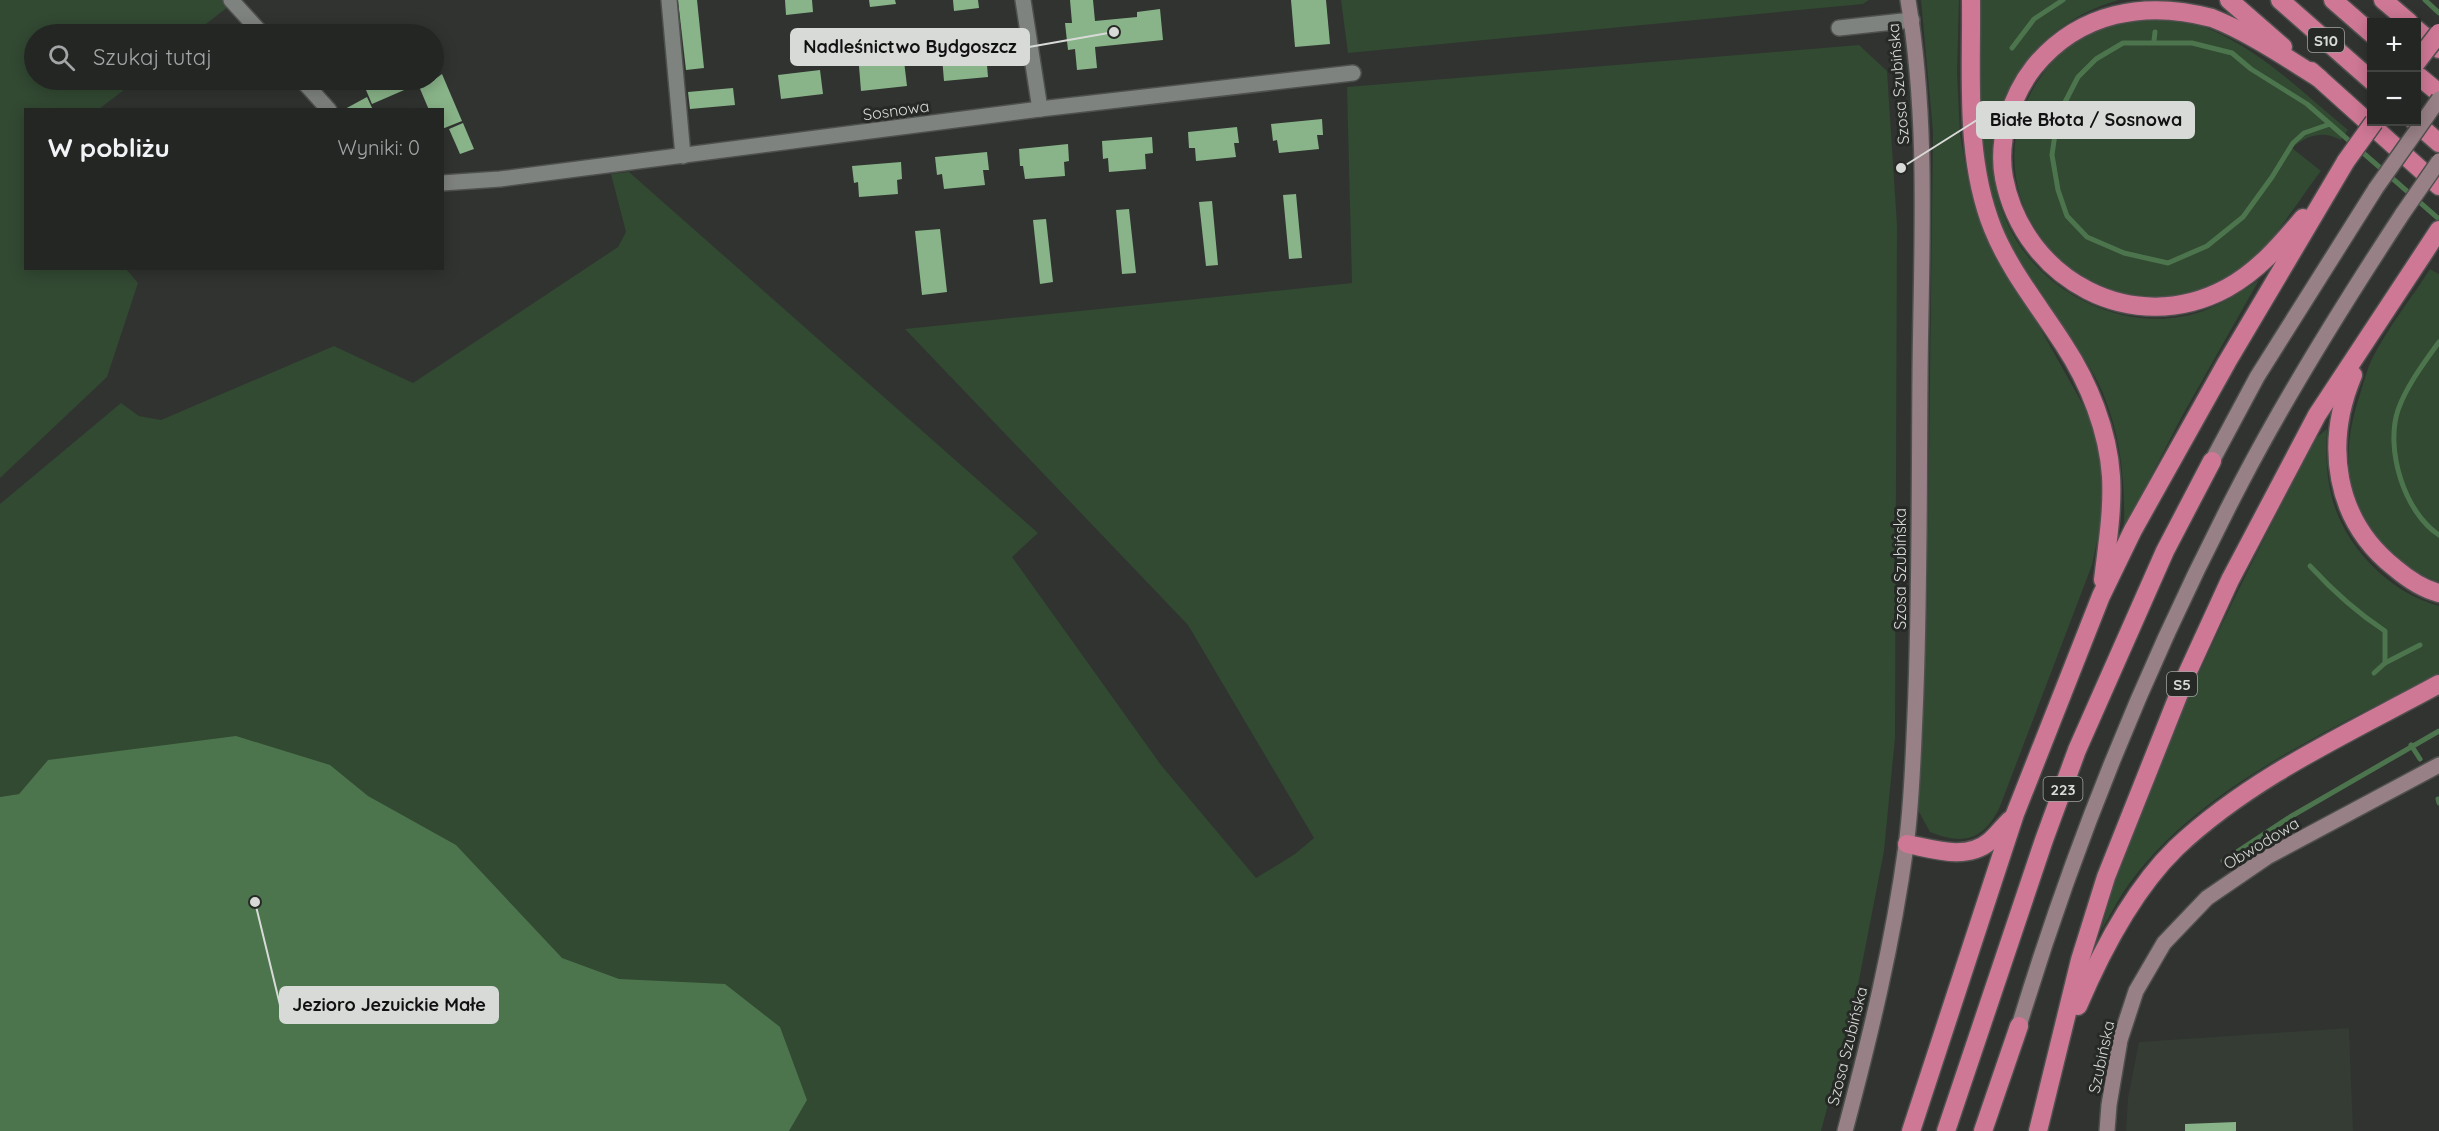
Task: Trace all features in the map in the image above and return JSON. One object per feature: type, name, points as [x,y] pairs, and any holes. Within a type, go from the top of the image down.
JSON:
[{"type":"highway","points":[[1971,0],[1973,144],[1979,186],[1993,229],[2011,265],[2065,346],[2086,383],[2104,436],[2111,475],[2111,496],[2101,596]]},
{"type":"highway","points":[[2229,0],[2439,186]]},
{"type":"highway","name":"S10","points":[[2280,0],[2367,77]]},
{"type":"highway","name":"S10","points":[[2333,0],[2367,30]]},
{"type":"highway","points":[[2383,0],[2404,18]]},
{"type":"highway","points":[[2319,78],[2250,37],[2212,18],[2188,10],[2152,6],[2123,9],[2096,17],[2072,30],[2046,53],[2024,80],[2011,109],[2003,145],[2004,177],[2013,208],[2027,237],[2053,268],[2078,286],[2111,301],[2148,307],[2187,304],[2226,288],[2265,262],[2331,184]]},
{"type":"highway","points":[[2421,33],[2439,49]]},
{"type":"highway","points":[[2421,56],[2439,33]]},
{"type":"highway","points":[[2421,78],[2439,93]]},
{"type":"highway","points":[[1911,1131],[2015,814],[2101,596],[2133,530],[2221,372],[2331,184],[2371,126]]},
{"type":"highway","points":[[2420,126],[2439,143]]},
{"type":"highway","name":"S5","points":[[2038,1131],[2080,960],[2106,877],[2186,676],[2230,580],[2317,415],[2436,234]]},
{"type":"highway","points":[[2369,338],[2345,395],[2337,430],[2338,470],[2347,505],[2362,533],[2381,558],[2408,579],[2439,593]]},
{"type":"highway","name":"223","points":[[1946,1131],[2044,840],[2078,750],[2165,551],[2212,461]]},
{"type":"highway","points":[[2055,1057],[2094,967],[2129,907],[2175,850],[2212,817],[2270,777],[2439,684]]},
{"type":"highway","points":[[1907,844],[1951,852],[1970,850],[1988,843],[2015,814]]},
{"type":"highway","name":"223","points":[[1983,1131],[2019,1026]]},
{"type":"street","points":[[231,0],[253,24]]},
{"type":"street","points":[[669,0],[683,156]]},
{"type":"street","points":[[1023,0],[1040,109]]},
{"type":"street","name":"Szosa Szubińska","points":[[1845,1131],[1879,996],[1894,925],[1907,844],[1912,786],[1917,660],[1922,152],[1918,61],[1908,0]]},
{"type":"street","points":[[1839,28],[1912,20]]},
{"type":"street","name":"Sosnowa","points":[[444,183],[500,179],[1040,109],[1353,74]]},
{"type":"street","points":[[311,90],[327,108]]},
{"type":"street","name":"223","points":[[2212,461],[2257,377],[2376,188],[2439,99]]},
{"type":"street","name":"223","points":[[2019,1026],[2042,948],[2090,819],[2156,659],[2200,565],[2242,480],[2288,398],[2337,316],[2439,161]]},
{"type":"street","name":"Obwodowa","points":[[2136,991],[2164,943],[2207,898],[2267,857],[2439,765]]},
{"type":"street","name":"Szubińska","points":[[2108,1131],[2109,1105],[2120,1040],[2136,991]]},
{"type":"shaded area","points":[[0,0],[231,0],[233,3],[206,24],[24,24],[24,90],[124,90],[100,108],[24,108],[24,270],[127,270],[138,283],[107,377],[0,478]]},
{"type":"shaded area","points":[[1341,0],[1869,0],[1863,4],[1348,53]]},
{"type":"shaded area","points":[[1921,0],[1959,0],[1957,72],[1960,134],[1968,180],[1994,255],[2035,319],[2091,419],[2102,470],[2103,513],[2092,565],[1999,809],[1986,828],[1978,834],[1962,839],[1930,832],[1919,812],[1918,799],[1927,613],[1933,132]]},
{"type":"shaded area","points":[[1978,0],[2119,0],[2084,13],[2054,33],[2029,58],[2010,87],[1998,119],[1993,153],[1996,189],[2008,225],[2023,250],[2042,272],[2065,290],[2090,304],[2117,314],[2146,318],[2175,318],[2203,311],[2225,301],[2259,280],[2181,418],[2124,529],[2124,493],[2118,442],[2102,391],[2087,363],[2014,254],[2000,225],[1991,198],[1981,142],[1979,114]]},
{"type":"shaded area","points":[[2178,18],[2203,26],[2248,50],[2289,80],[2348,130],[2341,140],[2328,135],[2315,135],[2292,148],[2321,171],[2284,223],[2263,248],[2240,269],[2190,294],[2141,297],[2095,284],[2056,256],[2028,217],[2015,171],[2019,121],[2045,71],[2079,38],[2101,27],[2123,20]]},
{"type":"shaded area","points":[[1859,45],[1887,71],[1897,225],[1895,738],[1884,851],[1853,1011],[1821,1131],[787,1131],[48,760],[19,794],[0,797],[0,504],[121,403],[139,416],[161,420],[334,346],[413,383],[618,247],[626,232],[611,174],[629,172],[1038,533],[1012,557],[1161,765],[1256,878],[1295,854],[1314,838],[1188,625],[905,329],[1352,283],[1347,87]]},
{"type":"shaded area","points":[[2430,269],[2439,274],[2439,582],[2409,567],[2391,553],[2376,535],[2354,493],[2349,460],[2352,426],[2371,361]]},
{"type":"shaded area","points":[[2327,429],[2330,489],[2335,509],[2355,546],[2384,577],[2401,589],[2439,606],[2439,673],[2274,761],[2196,815],[2162,846],[2132,880],[2101,931],[2126,847],[2191,690],[2239,588],[2317,437]]},
{"type":"shaded area","points":[[236,736],[330,765],[368,796],[456,845],[562,958],[619,979],[725,984],[780,1027],[807,1100],[789,1131],[0,1131],[0,797],[19,794],[48,760]]},
{"type":"shaded area","points":[[2349,1028],[2353,1131],[2126,1131],[2128,1098],[2139,1042]]},
{"type":"building","points":[[678,0],[697,0],[704,68],[686,70]]},
{"type":"building","points":[[785,0],[812,0],[813,12],[786,15]]},
{"type":"building","points":[[869,0],[895,0],[896,4],[870,7]]},
{"type":"building","points":[[953,0],[978,0],[979,8],[954,11]]},
{"type":"building","points":[[1070,0],[1093,0],[1095,21],[1137,17],[1137,12],[1160,9],[1163,40],[1095,47],[1097,68],[1077,70],[1075,49],[1068,50],[1065,23],[1072,23]]},
{"type":"building","points":[[1291,0],[1326,0],[1330,44],[1295,47]]},
{"type":"building","points":[[986,53],[988,77],[944,81],[942,57]]},
{"type":"building","points":[[904,61],[907,86],[861,91],[859,66]]},
{"type":"building","points":[[820,70],[823,94],[781,99],[778,75]]},
{"type":"building","points":[[444,79],[462,121],[444,128],[444,108],[428,108],[421,90],[444,90]]},
{"type":"building","points":[[733,88],[735,105],[690,109],[688,92]]},
{"type":"building","points":[[366,90],[404,90],[372,104]]},
{"type":"building","points":[[367,97],[372,108],[347,108]]},
{"type":"building","points":[[1322,119],[1323,135],[1317,135],[1319,149],[1279,153],[1277,140],[1273,141],[1271,124]]},
{"type":"building","points":[[463,123],[474,149],[460,154],[449,129]]},
{"type":"building","points":[[1237,127],[1239,143],[1234,143],[1236,157],[1196,161],[1195,148],[1189,148],[1188,132]]},
{"type":"building","points":[[1152,137],[1153,153],[1145,154],[1146,169],[1109,172],[1108,158],[1103,159],[1102,141]]},
{"type":"building","points":[[1068,144],[1069,161],[1064,162],[1065,176],[1025,179],[1023,166],[1020,166],[1019,149]]},
{"type":"building","points":[[987,152],[989,170],[983,170],[985,185],[944,189],[942,174],[937,175],[935,157]]},
{"type":"building","points":[[901,162],[902,179],[897,180],[898,194],[859,197],[858,182],[854,183],[852,166]]},
{"type":"building","points":[[1296,194],[1302,258],[1289,259],[1283,195]]},
{"type":"building","points":[[1212,201],[1218,265],[1206,266],[1199,202]]},
{"type":"building","points":[[1129,209],[1136,273],[1122,274],[1116,210]]},
{"type":"building","points":[[1046,219],[1053,282],[1040,284],[1033,220]]},
{"type":"building","points":[[940,229],[947,292],[922,295],[915,231]]},
{"type":"building","points":[[2236,1122],[2236,1131],[2185,1131],[2185,1124]]},
{"type":"waterway","points":[[2012,48],[2034,19],[2063,0]]},
{"type":"waterway","points":[[2425,0],[2439,13]]},
{"type":"waterway","points":[[2154,41],[2155,32]]},
{"type":"waterway","points":[[2330,124],[2304,133],[2293,143],[2243,217],[2207,246],[2168,263],[2124,253],[2087,237],[2067,216],[2058,190],[2052,155],[2056,127],[2063,106],[2078,77],[2096,59],[2123,43],[2192,43],[2232,53],[2251,69],[2307,104],[2330,124],[2439,219]]},
{"type":"waterway","points":[[2439,342],[2406,392],[2398,410],[2394,443],[2400,478],[2407,496],[2427,525],[2439,535]]},
{"type":"waterway","points":[[2310,566],[2345,601],[2385,631],[2385,663]]},
{"type":"waterway","points":[[2374,673],[2385,663],[2420,645]]},
{"type":"waterway","points":[[2223,861],[2290,817],[2439,731]]},
{"type":"waterway","points":[[2411,745],[2420,759]]},
{"type":"waterway","points":[[2438,799],[2439,803]]},
{"type":"place","name":"Nadleśnictwo Bydgoszcz","points":[[1114,32]]},
{"type":"place","name":"Białe Błota / Sosnowa","points":[[1901,168]]},
{"type":"place","name":"Jezioro Jezuickie Małe","points":[[255,902]]}]
